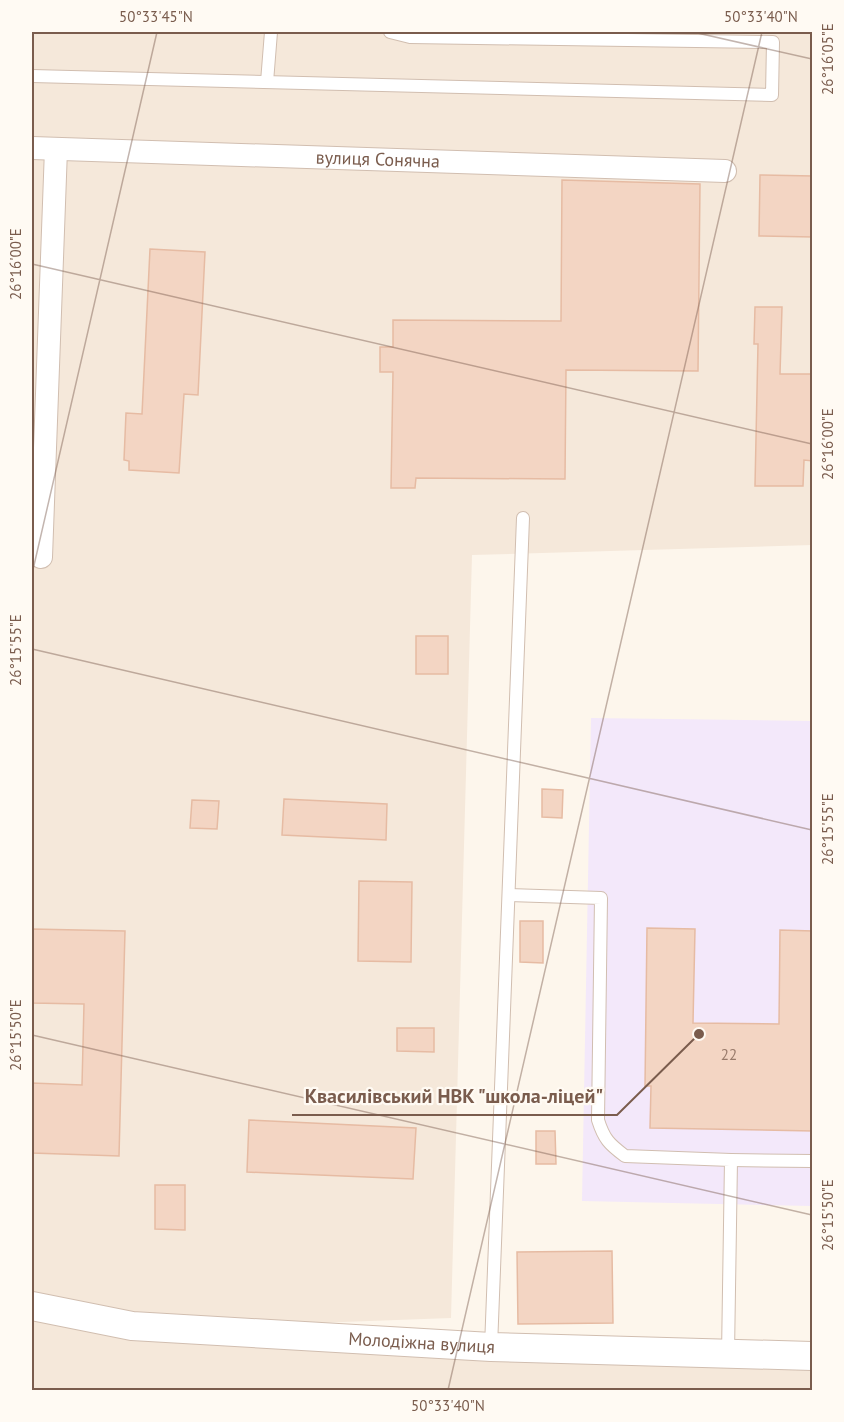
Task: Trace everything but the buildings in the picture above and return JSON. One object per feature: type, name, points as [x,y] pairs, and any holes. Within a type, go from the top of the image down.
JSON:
[{"type":"street","name":"вулиця Сонячна","points":[[32,148],[725,171]]},
{"type":"street","points":[[40,557],[56,149]]},
{"type":"street","name":"Молодіжна вулиця","points":[[32,1306],[128,1326],[491,1347],[813,1356]]},
{"type":"lane","points":[[267,82],[271,32]]},
{"type":"lane","points":[[32,75],[772,95],[773,42],[410,37],[390,32]]},
{"type":"lane","points":[[491,1347],[523,518]]},
{"type":"lane","points":[[509,895],[601,898],[598,1120],[603,1136],[612,1147],[625,1156],[640,1158],[813,1161]]},
{"type":"lane","points":[[728,1354],[731,1160]]},
{"type":"shaded area","points":[[32,32],[812,32],[812,545],[472,555],[451,1318],[207,1327],[32,1299]]},
{"type":"shaded area","points":[[591,718],[812,721],[812,1206],[582,1201]]},
{"type":"shaded area","points":[[32,1306],[812,1356],[812,1390],[32,1390]]},
{"type":"place","name":"Квасилівський НВК \"школа-ліцей\"","points":[[699,1034]]}]
